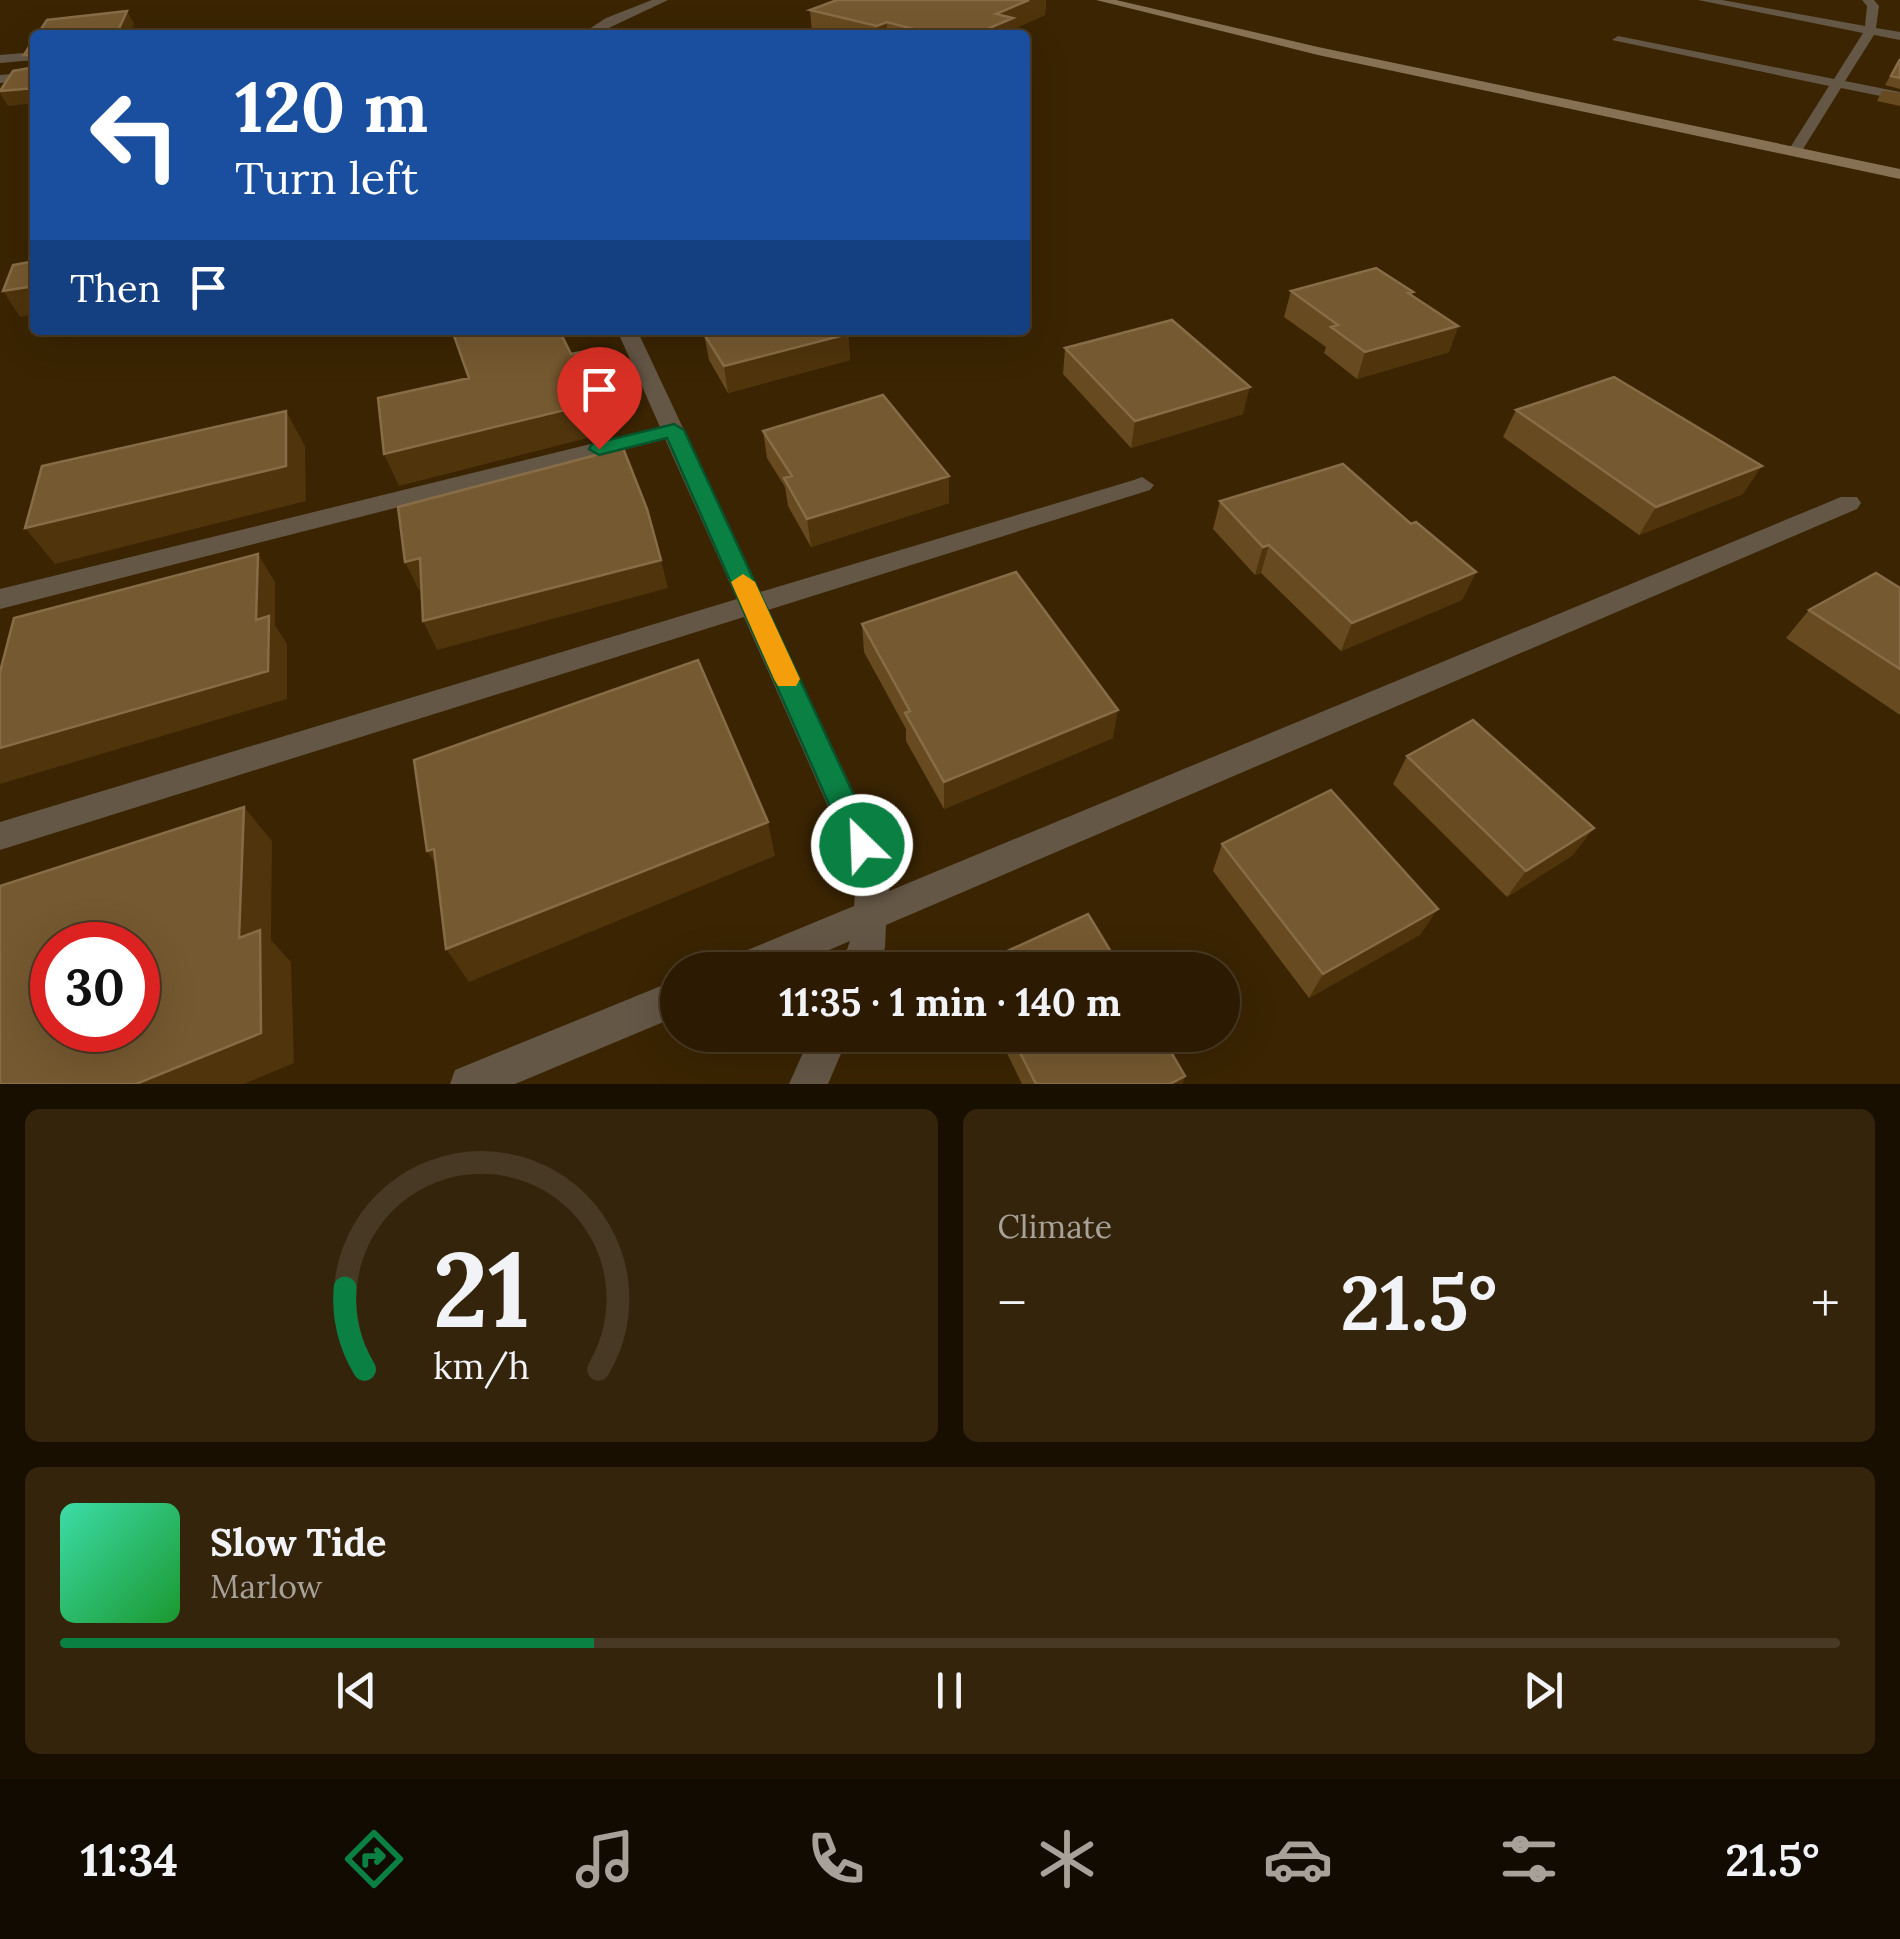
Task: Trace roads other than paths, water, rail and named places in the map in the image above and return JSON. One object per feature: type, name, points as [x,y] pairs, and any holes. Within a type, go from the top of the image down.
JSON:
[{"type":"main road","points":[[1102,0],[1318,51],[1900,174]]},
{"type":"street","points":[[594,30],[662,0]]},
{"type":"street","points":[[1704,0],[1900,36]]},
{"type":"street","points":[[1796,152],[1870,31],[1873,6],[1868,0]]},
{"type":"street","points":[[1618,40],[1900,96]]},
{"type":"street","points":[[0,59],[30,56]]},
{"type":"street","points":[[0,80],[30,77]]},
{"type":"street","points":[[630,335],[874,872],[865,952]]},
{"type":"street","points":[[0,599],[674,430]]},
{"type":"street","points":[[0,836],[1142,485]]},
{"type":"street","points":[[784,952],[1849,503]]},
{"type":"street","points":[[469,1084],[660,1004]]},
{"type":"street","points":[[808,1084],[822,1052]]}]
